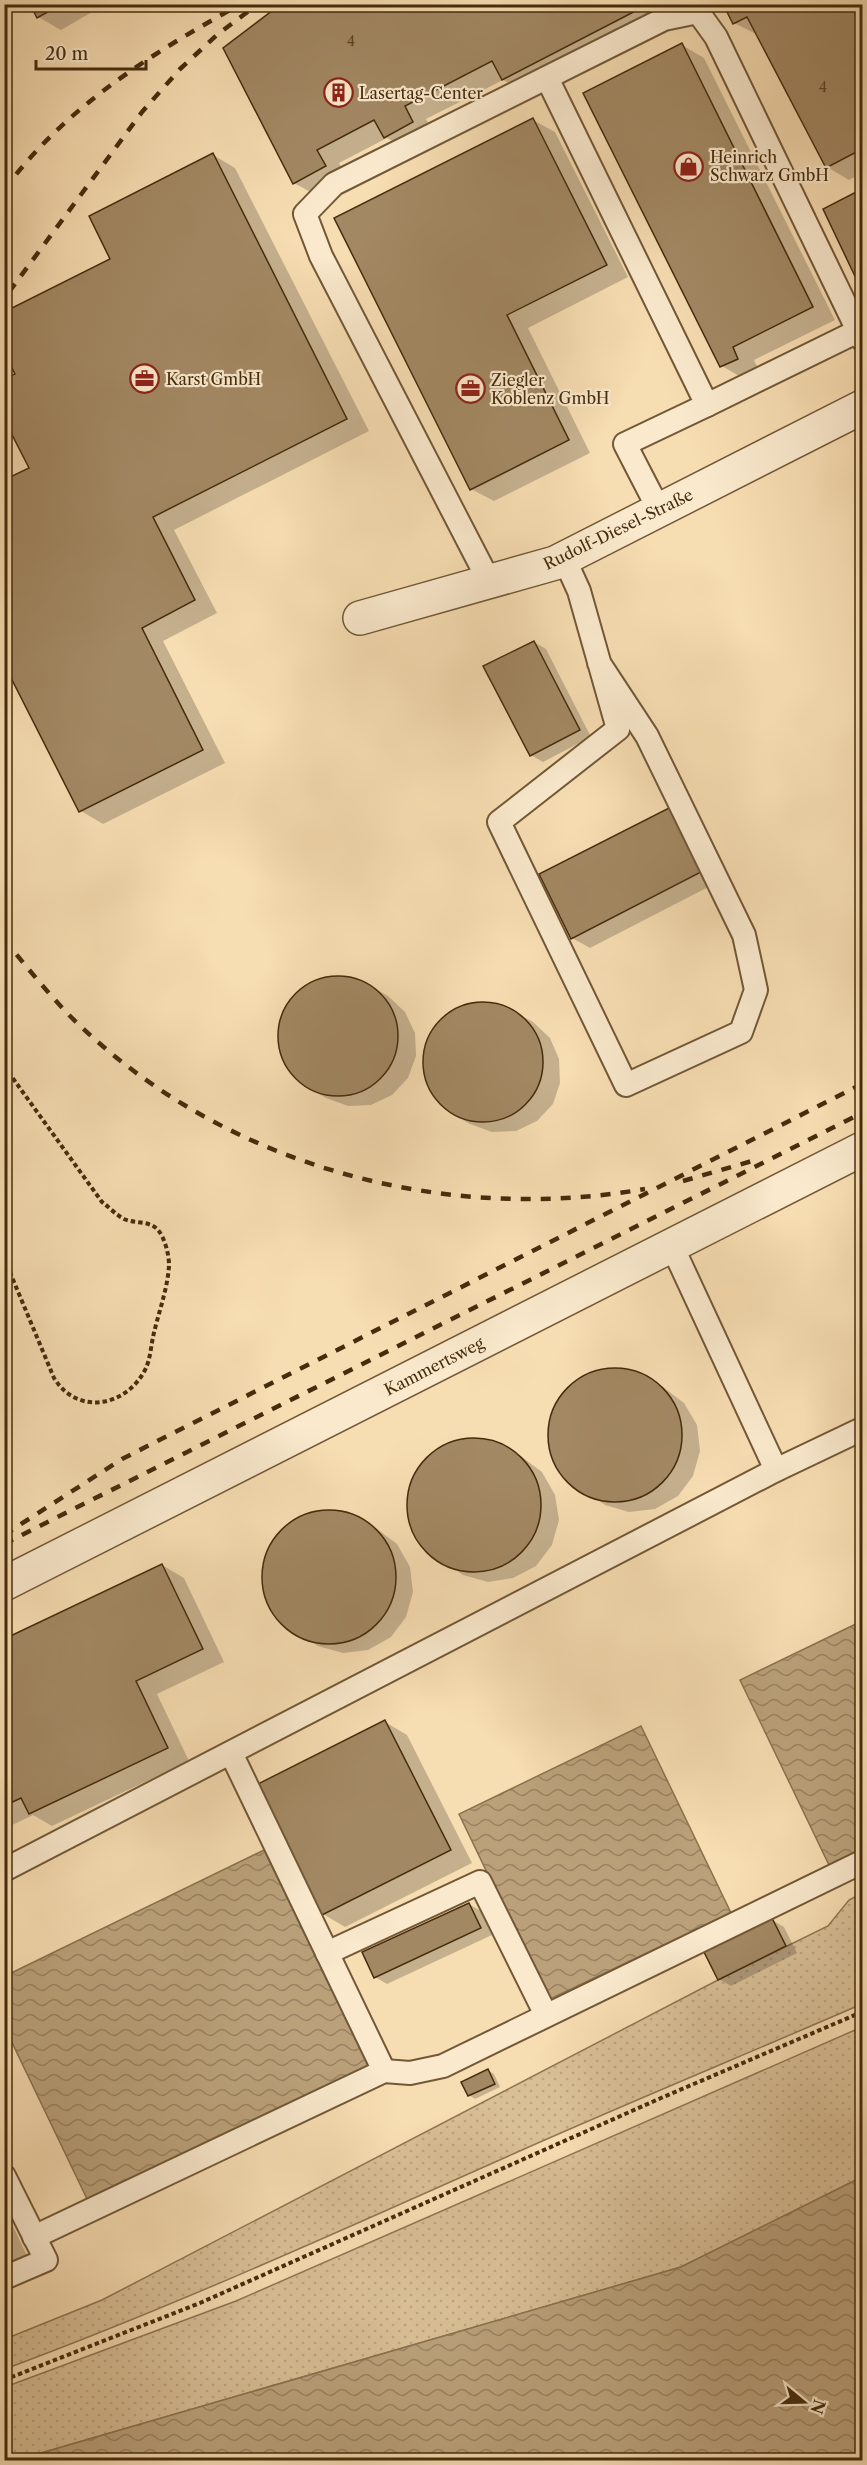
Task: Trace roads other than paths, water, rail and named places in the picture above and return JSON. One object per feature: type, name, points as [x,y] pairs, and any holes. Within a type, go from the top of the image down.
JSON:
[{"type":"street","name":"Rudolf-Diesel-Straße","points":[[360,618],[555,563],[862,407]]},
{"type":"street","name":"Kammertsweg","points":[[4,1584],[862,1149]]},
{"type":"lane","points":[[489,581],[321,256],[305,214],[334,184],[664,19],[698,12],[716,37],[860,335],[625,444],[659,510]]},
{"type":"lane","points":[[547,78],[707,405]]},
{"type":"lane","points":[[564,558],[579,591],[618,729],[499,822],[626,1085],[741,1032],[756,990],[744,935],[647,736],[600,663]]},
{"type":"lane","points":[[672,1246],[776,1470]]},
{"type":"lane","points":[[4,1870],[776,1470],[862,1430]]},
{"type":"lane","points":[[231,1753],[384,2071]]},
{"type":"lane","points":[[34,2237],[384,2071],[410,2073],[443,2066],[862,1862]]},
{"type":"lane","points":[[327,1953],[480,1882],[546,2015]]},
{"type":"lane","points":[[4,2176],[46,2260],[4,2278]]},
{"type":"water","points":[[862,1621],[862,1849],[829,1865],[740,1680]]},
{"type":"water","points":[[641,1726],[731,1913],[548,2000],[459,1814]]},
{"type":"water","points":[[264,1850],[369,2067],[89,2203],[5,2028],[5,1976]]},
{"type":"water","points":[[862,2177],[862,2460],[17,2460],[681,2267]]},
{"type":"railway","points":[[4,190],[54,133],[112,84],[175,42],[241,4]]},
{"type":"railway","points":[[9,292],[142,112],[180,69],[218,34],[258,4]]},
{"type":"railway","points":[[4,939],[69,1015],[128,1067],[193,1110],[262,1145],[336,1171],[412,1189],[489,1198],[567,1198],[645,1189]]},
{"type":"railway","points":[[4,1535],[122,1459],[862,1084]]},
{"type":"railway","points":[[4,1544],[862,1113]]},
{"type":"railway","points":[[683,1181],[752,1161]]},
{"type":"place","name":"Lasertag-Center","points":[[338,93]]},
{"type":"place","name":"Heinrich Schwarz GmbH","points":[[689,166]]},
{"type":"place","name":"Karst GmbH","points":[[145,379]]},
{"type":"place","name":"Ziegler Koblenz GmbH","points":[[470,389]]}]
